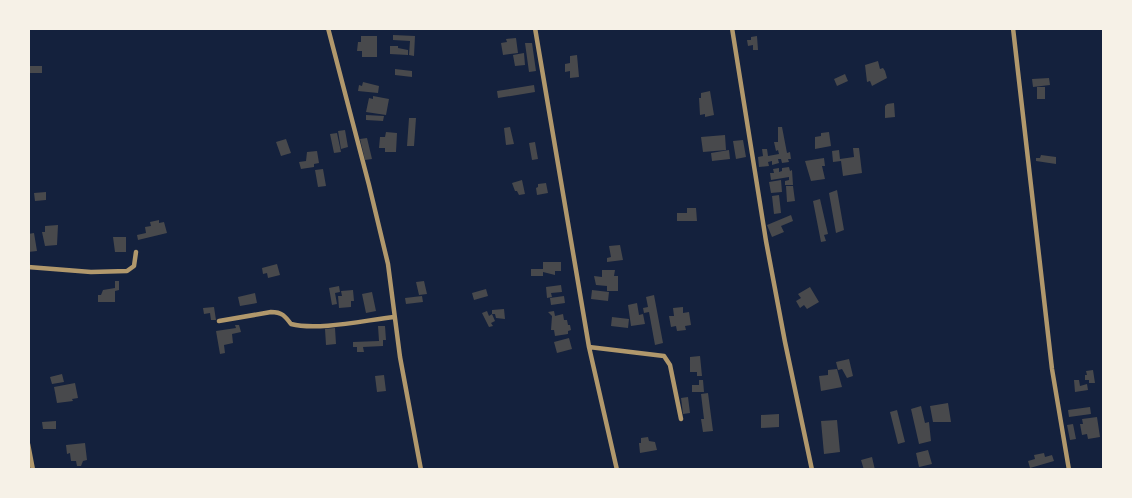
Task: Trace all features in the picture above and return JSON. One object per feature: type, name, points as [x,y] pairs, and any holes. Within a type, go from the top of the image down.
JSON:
[{"type":"street","points":[[328,28],[385,253],[400,357],[421,470]]},
{"type":"street","points":[[535,28],[589,347],[617,470]]},
{"type":"street","points":[[732,28],[766,242],[812,470]]},
{"type":"street","points":[[1013,28],[1052,369],[1069,470]]},
{"type":"street","points":[[28,267],[91,272],[127,271],[134,266],[135,252]]},
{"type":"street","points":[[219,321],[271,312],[279,312],[291,324],[297,326],[328,325],[394,317]]},
{"type":"street","points":[[589,347],[664,356],[670,365],[681,419]]},
{"type":"street","points":[[28,444],[33,470]]},
{"type":"building","points":[[393,35],[415,36],[414,56],[409,55],[410,41],[393,40]]},
{"type":"building","points":[[361,36],[377,36],[377,57],[362,57],[362,51],[357,51]]},
{"type":"building","points":[[757,36],[758,50],[753,50],[753,45],[748,46],[747,40]]},
{"type":"building","points":[[516,38],[518,53],[503,55],[501,43],[507,42],[506,39]]},
{"type":"building","points":[[525,43],[532,43],[536,71],[529,72]]},
{"type":"building","points":[[390,46],[408,50],[408,55],[390,54]]},
{"type":"building","points":[[524,53],[525,65],[515,66],[513,55]]},
{"type":"building","points":[[577,55],[579,77],[570,78],[570,71],[565,72],[565,64],[570,63],[570,56]]},
{"type":"building","points":[[878,61],[880,69],[883,68],[887,78],[872,86],[870,81],[867,82],[865,65]]},
{"type":"building","points":[[28,66],[42,66],[42,73],[28,73]]},
{"type":"building","points":[[395,69],[412,71],[412,77],[395,75]]},
{"type":"building","points":[[845,74],[848,81],[837,86],[834,79]]},
{"type":"building","points":[[1049,78],[1050,85],[1033,87],[1032,79]]},
{"type":"building","points":[[363,82],[379,86],[378,93],[358,91],[359,85],[362,86]]},
{"type":"building","points":[[534,85],[535,92],[498,98],[497,91]]},
{"type":"building","points":[[1037,87],[1045,87],[1045,99],[1037,99]]},
{"type":"building","points":[[710,91],[714,115],[705,117],[705,114],[700,115],[699,98],[701,98],[701,93]]},
{"type":"building","points":[[373,96],[389,99],[386,115],[366,112],[369,98],[373,99]]},
{"type":"building","points":[[894,103],[895,117],[885,118],[885,106]]},
{"type":"building","points":[[366,115],[384,116],[383,121],[366,120]]},
{"type":"building","points":[[409,118],[416,118],[414,146],[407,146]]},
{"type":"building","points":[[510,127],[514,144],[506,145],[504,128]]},
{"type":"building","points":[[778,127],[782,127],[787,153],[790,152],[791,159],[788,159],[789,162],[782,163],[781,159],[778,159],[779,163],[772,165],[772,161],[768,162],[769,166],[759,167],[758,157],[763,156],[762,149],[767,149],[768,156],[779,154],[774,142],[778,142]]},
{"type":"building","points":[[345,130],[348,147],[341,149],[338,131]]},
{"type":"building","points":[[386,132],[397,133],[396,152],[385,152],[385,148],[379,148],[380,137],[385,137]]},
{"type":"building","points":[[829,132],[831,146],[815,149],[815,137]]},
{"type":"building","points":[[337,133],[341,152],[334,153],[330,134]]},
{"type":"building","points":[[725,135],[726,150],[703,152],[701,137]]},
{"type":"building","points":[[367,138],[372,159],[365,160],[360,139]]},
{"type":"building","points":[[286,139],[291,153],[281,156],[276,142]]},
{"type":"building","points":[[743,140],[746,157],[736,159],[733,141]]},
{"type":"building","points":[[535,142],[538,159],[532,160],[529,143]]},
{"type":"building","points":[[853,148],[859,148],[862,173],[843,176],[841,161],[833,162],[832,151],[839,150],[840,159],[854,157]]},
{"type":"building","points":[[729,150],[730,159],[712,161],[711,153]]},
{"type":"building","points":[[317,151],[319,163],[314,164],[314,167],[301,169],[299,162],[306,161],[307,152]]},
{"type":"building","points":[[1041,155],[1056,157],[1056,164],[1036,161],[1036,158],[1040,158]]},
{"type":"building","points":[[824,158],[825,166],[822,166],[825,179],[811,181],[805,161]]},
{"type":"building","points":[[789,167],[790,171],[792,170],[793,185],[785,185],[789,177],[771,180],[770,173],[774,173],[773,169],[779,168],[779,172],[782,168]]},
{"type":"building","points":[[323,169],[326,186],[318,187],[315,170]]},
{"type":"building","points":[[522,180],[525,194],[519,195],[512,183]]},
{"type":"building","points":[[781,180],[782,192],[771,193],[769,182]]},
{"type":"building","points":[[546,183],[548,193],[537,195],[538,184]]},
{"type":"building","points":[[786,186],[793,186],[795,201],[787,202]]},
{"type":"building","points":[[837,190],[844,230],[836,233],[829,193]]},
{"type":"building","points":[[46,192],[46,200],[35,201],[34,193]]},
{"type":"building","points":[[779,195],[781,213],[774,214],[772,196]]},
{"type":"building","points":[[820,199],[828,234],[824,235],[826,241],[821,242],[813,201]]},
{"type":"building","points":[[687,208],[696,208],[697,221],[677,221],[677,213],[687,213]]},
{"type":"building","points":[[791,215],[793,221],[781,226],[784,232],[772,237],[767,225]]},
{"type":"building","points":[[159,220],[159,223],[164,222],[167,233],[138,240],[137,235],[146,233],[145,227],[151,226],[150,222]]},
{"type":"building","points":[[58,225],[57,245],[45,246],[42,232],[45,232],[45,226]]},
{"type":"building","points":[[34,233],[37,251],[28,252],[28,234]]},
{"type":"building","points":[[113,237],[126,237],[126,252],[115,252]]},
{"type":"building","points":[[620,245],[623,260],[607,262],[607,258],[611,257],[609,246]]},
{"type":"building","points":[[543,262],[561,262],[561,271],[555,271],[555,275],[543,272],[543,276],[531,276],[531,269],[543,269]]},
{"type":"building","points":[[277,264],[280,275],[268,278],[267,273],[263,274],[262,268]]},
{"type":"building","points":[[602,270],[615,270],[614,276],[618,276],[618,291],[607,291],[607,286],[596,285],[594,276],[602,277]]},
{"type":"building","points":[[115,281],[119,281],[119,290],[115,291],[115,302],[98,302],[98,295],[101,295],[103,290],[115,288]]},
{"type":"building","points":[[424,281],[427,294],[419,295],[416,282]]},
{"type":"building","points":[[561,285],[562,292],[551,293],[552,297],[547,298],[546,287]]},
{"type":"building","points":[[339,286],[340,292],[335,293],[337,304],[332,305],[329,288]]},
{"type":"building","points":[[810,287],[819,302],[807,309],[804,305],[800,308],[796,301],[801,298],[798,294]]},
{"type":"building","points":[[486,289],[488,296],[474,300],[472,293]]},
{"type":"building","points":[[353,290],[354,301],[351,301],[351,307],[339,308],[338,296],[342,296],[341,291]]},
{"type":"building","points":[[592,290],[609,292],[608,301],[591,299]]},
{"type":"building","points":[[372,292],[376,311],[366,313],[362,294]]},
{"type":"building","points":[[255,293],[257,303],[240,306],[238,297]]},
{"type":"building","points":[[654,295],[663,343],[655,345],[649,312],[644,313],[643,308],[648,307],[646,297]]},
{"type":"building","points":[[422,296],[423,302],[406,304],[405,298]]},
{"type":"building","points":[[564,296],[565,303],[551,305],[550,298]]},
{"type":"building","points":[[637,303],[639,315],[643,314],[645,324],[631,326],[628,305]]},
{"type":"building","points":[[214,307],[216,320],[211,320],[210,313],[204,314],[203,308]]},
{"type":"building","points":[[683,307],[683,313],[689,312],[691,325],[685,326],[686,330],[677,331],[676,326],[671,327],[669,316],[674,316],[673,308]]},
{"type":"building","points":[[504,309],[505,319],[496,318],[495,314],[492,314],[492,310]]},
{"type":"building","points":[[487,311],[489,316],[492,314],[495,321],[491,323],[493,326],[489,327],[482,313]]},
{"type":"building","points":[[554,311],[555,316],[563,314],[564,320],[567,320],[571,330],[568,334],[555,336],[554,330],[551,330],[552,316],[548,312]]},
{"type":"building","points":[[612,317],[629,319],[628,328],[611,326]]},
{"type":"building","points":[[235,325],[239,325],[241,332],[232,334],[233,343],[224,345],[225,353],[220,354],[216,331],[236,328]]},
{"type":"building","points":[[378,326],[385,326],[386,340],[383,340],[383,346],[363,347],[364,352],[357,352],[357,347],[353,347],[353,342],[379,341]]},
{"type":"building","points":[[335,328],[336,344],[326,345],[325,329]]},
{"type":"building","points":[[569,338],[572,349],[557,353],[554,342]]},
{"type":"building","points":[[700,356],[702,376],[697,376],[697,372],[690,372],[690,357]]},
{"type":"building","points":[[849,359],[853,376],[847,378],[842,369],[838,370],[836,362]]},
{"type":"building","points":[[837,369],[842,387],[821,391],[819,376],[828,375],[828,370]]},
{"type":"building","points":[[1093,370],[1095,383],[1089,383],[1089,380],[1085,380],[1086,371]]},
{"type":"building","points":[[62,374],[64,382],[52,384],[50,377]]},
{"type":"building","points":[[384,375],[386,391],[377,392],[375,376]]},
{"type":"building","points":[[699,380],[703,380],[704,392],[692,392],[692,385],[699,385]]},
{"type":"building","points":[[1074,380],[1079,380],[1080,386],[1087,384],[1088,390],[1075,392]]},
{"type":"building","points":[[75,383],[78,398],[57,403],[54,387]]},
{"type":"building","points":[[708,393],[713,431],[703,432],[701,394]]},
{"type":"building","points":[[688,397],[690,413],[683,414],[681,398]]},
{"type":"building","points":[[948,403],[951,422],[933,422],[930,406]]},
{"type":"building","points":[[921,406],[925,423],[929,422],[931,441],[919,444],[911,409]]},
{"type":"building","points":[[1090,407],[1091,414],[1069,417],[1068,410]]},
{"type":"building","points":[[897,410],[905,442],[898,444],[890,412]]},
{"type":"building","points":[[779,414],[779,427],[761,428],[761,415]]},
{"type":"building","points":[[1097,417],[1100,437],[1088,439],[1087,434],[1082,435],[1080,424],[1083,424],[1082,419]]},
{"type":"building","points":[[837,420],[840,452],[824,454],[821,421]]},
{"type":"building","points":[[56,421],[56,429],[43,429],[42,422]]},
{"type":"building","points":[[1073,424],[1076,439],[1070,440],[1067,425]]},
{"type":"building","points":[[648,437],[649,441],[655,442],[657,450],[640,453],[641,438]]},
{"type":"building","points":[[85,443],[87,460],[83,461],[81,466],[77,466],[76,461],[71,461],[70,453],[67,454],[66,445]]},
{"type":"building","points":[[928,450],[932,464],[919,467],[916,453]]},
{"type":"building","points":[[1044,453],[1045,457],[1052,455],[1054,461],[1030,468],[1028,461],[1035,459],[1034,455]]},
{"type":"building","points":[[872,457],[875,470],[864,470],[861,460]]}]
